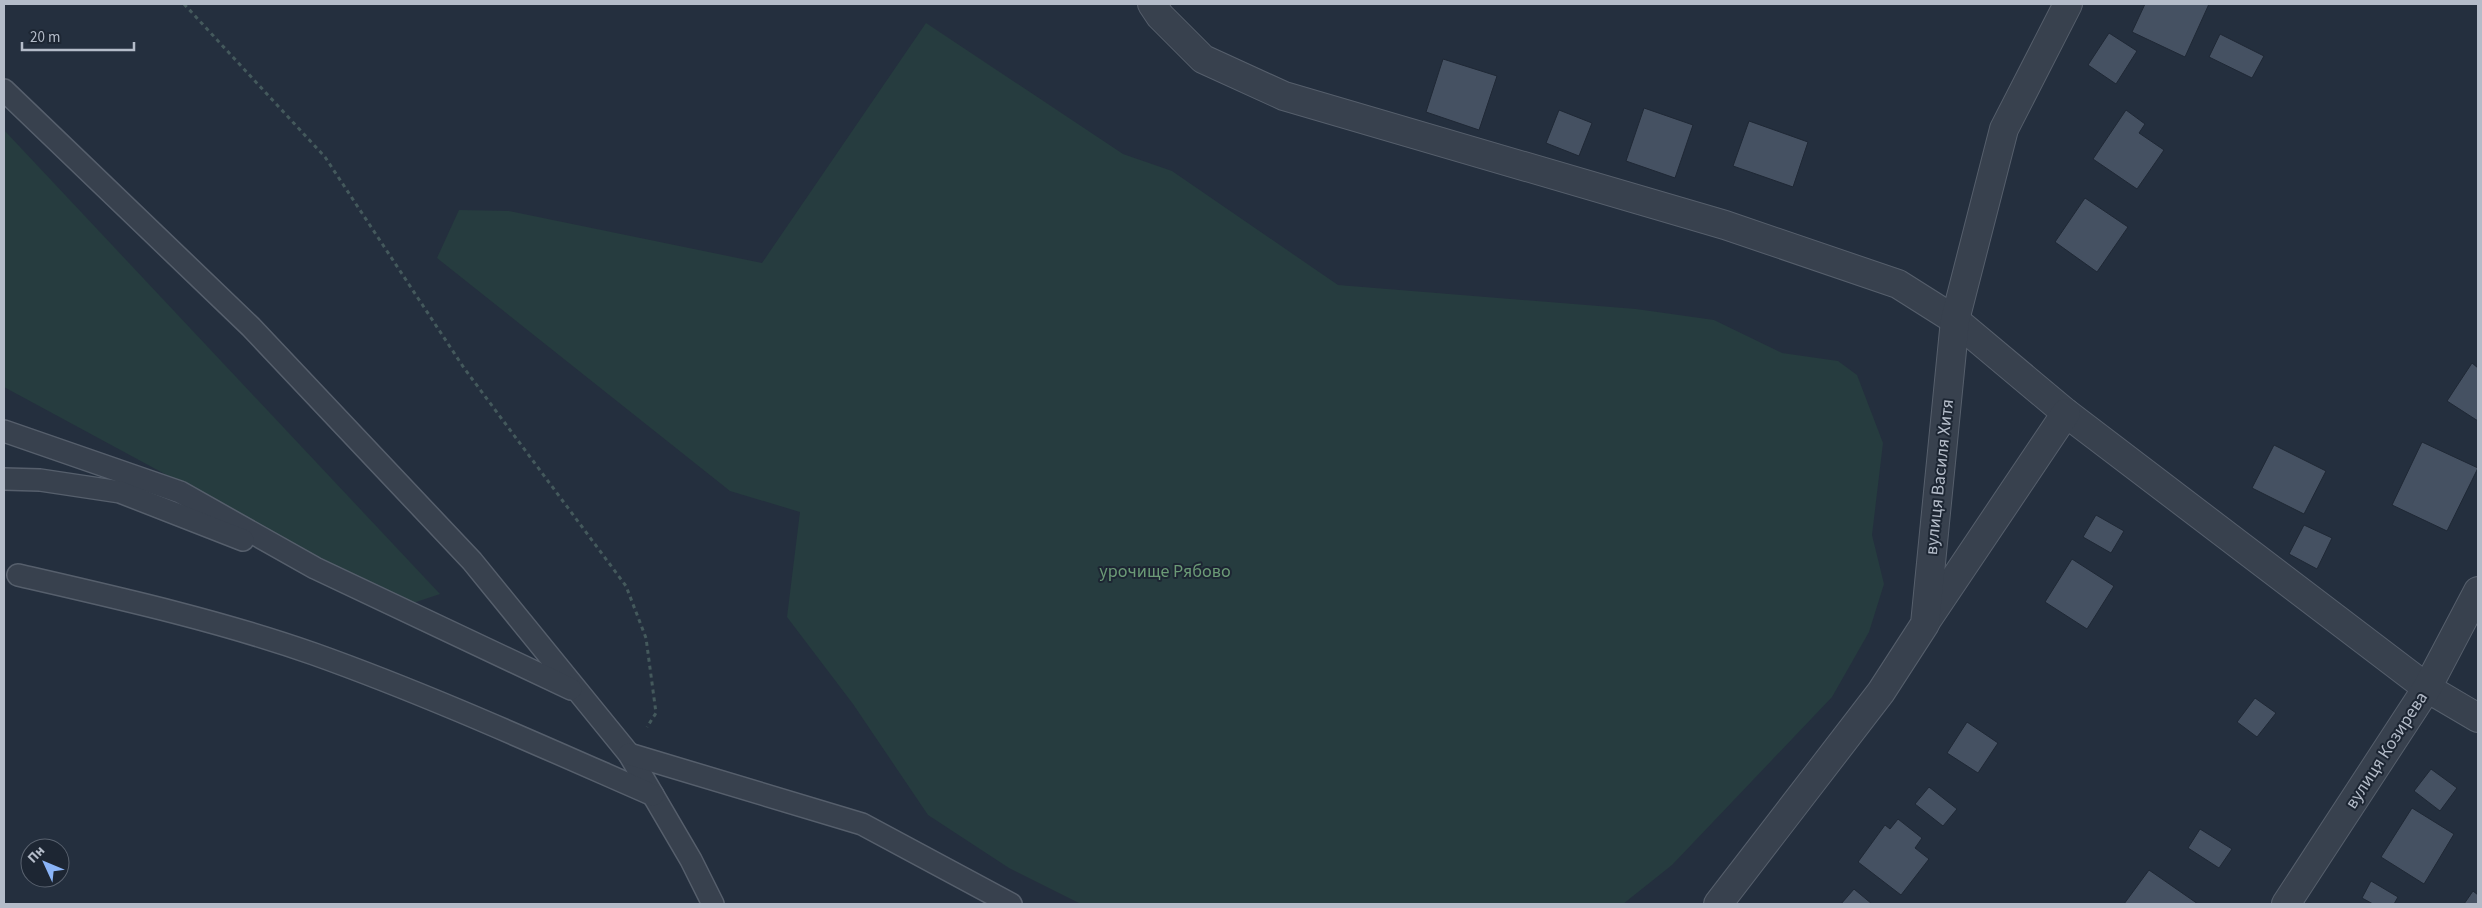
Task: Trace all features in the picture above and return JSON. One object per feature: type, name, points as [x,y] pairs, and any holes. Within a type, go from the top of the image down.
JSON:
[{"type":"street","points":[[1152,4],[1160,16],[1203,59],[1284,96],[1725,225],[1898,284],[1955,320],[2066,413],[2427,688],[2478,718]]},
{"type":"street","name":"вулиця Василя Хитя","points":[[1718,904],[1881,692],[1924,624],[1955,320],[2004,129],[2068,4]]},
{"type":"street","points":[[1924,624],[2066,413]]},
{"type":"street","name":"вулиця Козирева","points":[[2286,904],[2427,688],[2478,591]]},
{"type":"lane","points":[[4,90],[251,327],[472,561],[629,754],[691,860],[713,904]]},
{"type":"lane","points":[[4,431],[180,492],[315,568]]},
{"type":"lane","points":[[4,479],[40,480],[120,492],[315,568],[578,692]]},
{"type":"lane","points":[[18,575],[191,616],[314,654],[502,728],[653,795]]},
{"type":"lane","points":[[629,754],[862,824],[1011,904]]},
{"type":"path","points":[[184,4],[325,157],[464,368],[626,586],[646,638],[656,713],[629,754]]},
{"type":"green space","name":"урочище Рябово","points":[[926,23],[1123,154],[1172,171],[1338,285],[1636,309],[1714,320],[1782,353],[1838,361],[1857,375],[1883,443],[1872,535],[1884,584],[1869,632],[1832,697],[1672,865],[1623,904],[1081,904],[1009,868],[928,815],[853,704],[787,617],[800,512],[730,491],[437,258],[459,210],[509,211],[762,263]]},
{"type":"green space","points":[[4,130],[440,594],[407,605],[4,387]]},
{"type":"building","points":[[2145,4],[2209,4],[2185,57],[2132,32]]},
{"type":"building","points":[[2109,33],[2137,51],[2116,84],[2088,65]]},
{"type":"building","points":[[2220,34],[2264,56],[2252,78],[2209,57]]},
{"type":"building","points":[[1443,59],[1497,76],[1479,130],[1426,112]]},
{"type":"building","points":[[1644,108],[1693,125],[1675,178],[1626,161]]},
{"type":"building","points":[[1559,110],[1592,123],[1579,156],[1546,143]]},
{"type":"building","points":[[2126,110],[2145,124],[2139,133],[2164,150],[2137,189],[2093,159]]},
{"type":"building","points":[[1749,121],[1808,142],[1793,187],[1733,166]]},
{"type":"building","points":[[2085,198],[2128,227],[2097,272],[2055,242]]},
{"type":"building","points":[[2472,363],[2478,368],[2478,421],[2447,401]]},
{"type":"building","points":[[2422,442],[2478,468],[2447,531],[2392,505]]},
{"type":"building","points":[[2274,445],[2326,471],[2304,514],[2252,488]]},
{"type":"building","points":[[2096,515],[2124,531],[2111,553],[2083,537]]},
{"type":"building","points":[[2304,525],[2332,538],[2317,569],[2289,554]]},
{"type":"building","points":[[2072,559],[2114,586],[2087,629],[2045,602]]},
{"type":"building","points":[[2255,698],[2276,713],[2257,737],[2237,722]]},
{"type":"building","points":[[1967,722],[1998,743],[1978,773],[1947,753]]},
{"type":"building","points":[[2431,769],[2457,788],[2440,811],[2414,791]]},
{"type":"building","points":[[1929,787],[1957,809],[1943,826],[1915,804]]},
{"type":"building","points":[[2412,808],[2454,834],[2424,884],[2381,857]]},
{"type":"building","points":[[1898,819],[1922,838],[1915,848],[1929,859],[1901,895],[1858,862],[1885,825],[1890,829]]},
{"type":"building","points":[[2200,829],[2232,849],[2219,868],[2188,848]]},
{"type":"building","points":[[2149,870],[2198,904],[2124,904]]},
{"type":"building","points":[[2371,881],[2398,897],[2394,904],[2373,904],[2362,898]]},
{"type":"building","points":[[1854,889],[1872,904],[1841,904]]},
{"type":"building","points":[[2473,891],[2478,895],[2478,904],[2464,904]]}]
